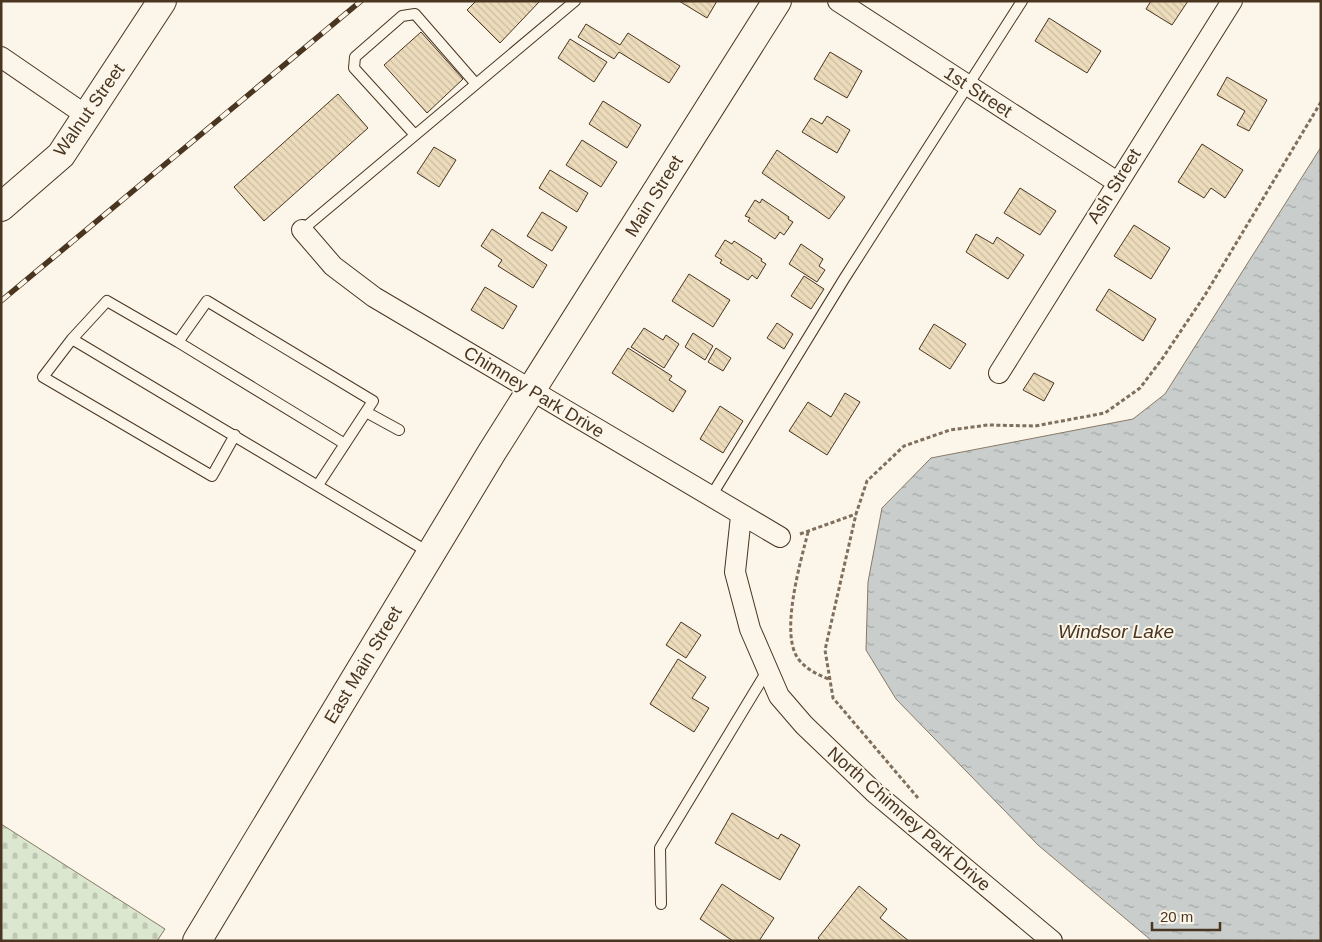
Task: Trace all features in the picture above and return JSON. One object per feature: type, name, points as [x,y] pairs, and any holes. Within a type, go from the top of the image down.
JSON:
[{"type":"main road","name":"Walnut Street","points":[[1,206],[61,155],[162,1]]},
{"type":"main road","name":"Main Street","points":[[531,390],[777,1]]},
{"type":"main road","name":"East Main Street","points":[[197,941],[531,390]]},
{"type":"street","name":"1st Street","points":[[838,1],[1117,182]]},
{"type":"street","name":"Ash Street","points":[[999,373],[1232,1]]},
{"type":"street","points":[[1,57],[87,116]]},
{"type":"street","name":"Chimney Park Drive","points":[[302,230],[333,266],[352,283],[710,498],[780,537]]},
{"type":"street","name":"North Chimney Park Drive","points":[[741,516],[735,572],[750,629],[779,696],[842,764],[875,794],[1052,941]]},
{"type":"lane","points":[[302,230],[575,1]]},
{"type":"lane","points":[[710,498],[844,279],[1022,1]]},
{"type":"lane","points":[[415,135],[354,68],[355,57],[402,16],[415,14],[476,84]]},
{"type":"lane","points":[[235,435],[212,476],[43,377],[72,339],[107,301],[345,444]]},
{"type":"lane","points":[[178,342],[207,301],[373,401],[318,485]]},
{"type":"lane","points":[[72,339],[431,553]]},
{"type":"lane","points":[[366,412],[399,430]]},
{"type":"lane","points":[[661,904],[660,848],[767,671]]},
{"type":"path","points":[[924,804],[833,698],[825,650],[856,514],[867,481],[904,446],[950,430],[988,426],[1035,426],[1105,413],[1140,388],[1206,295],[1321,102]]},
{"type":"path","points":[[780,537],[808,532],[856,514]]},
{"type":"path","points":[[808,532],[791,614],[792,643],[798,660],[814,673],[830,679]]},
{"type":"green space","points":[[1,824],[165,929],[157,941],[1,941]]},
{"type":"water","name":"Windsor Lake","points":[[1321,147],[1321,941],[1152,941],[1038,845],[896,699],[866,650],[868,582],[882,508],[931,458],[1133,419],[1165,394]]},
{"type":"building","points":[[476,1],[540,1],[500,43],[467,10]]},
{"type":"building","points":[[679,1],[717,1],[707,18]]},
{"type":"building","points":[[1151,1],[1188,1],[1172,25],[1146,9]]},
{"type":"building","points":[[1049,18],[1101,51],[1087,73],[1035,41]]},
{"type":"building","points":[[586,24],[620,45],[628,33],[680,66],[669,83],[619,52],[614,59],[578,37]]},
{"type":"building","points":[[421,32],[463,79],[427,113],[384,65]]},
{"type":"building","points":[[570,39],[607,62],[594,82],[558,58]]},
{"type":"building","points":[[830,52],[862,71],[847,98],[814,79]]},
{"type":"building","points":[[1227,77],[1267,100],[1249,131],[1237,125],[1245,111],[1217,95]]},
{"type":"building","points":[[338,94],[368,128],[264,221],[234,187]]},
{"type":"building","points":[[603,101],[641,125],[627,148],[589,124]]},
{"type":"building","points":[[827,116],[850,130],[837,153],[802,132],[811,118],[822,124]]},
{"type":"building","points":[[582,140],[617,162],[601,187],[566,165]]},
{"type":"building","points":[[1202,144],[1243,170],[1225,198],[1211,188],[1204,198],[1178,182]]},
{"type":"building","points":[[434,147],[456,160],[439,187],[417,173]]},
{"type":"building","points":[[777,150],[845,197],[829,219],[762,173]]},
{"type":"building","points":[[550,170],[588,193],[577,212],[539,188]]},
{"type":"building","points":[[1020,188],[1056,211],[1040,235],[1004,213]]},
{"type":"building","points":[[762,199],[789,217],[788,219],[793,222],[784,235],[780,232],[775,239],[748,221],[750,218],[745,216],[755,200],[760,203]]},
{"type":"building","points":[[542,212],[567,227],[552,251],[527,236]]},
{"type":"building","points":[[1134,225],[1170,248],[1151,279],[1114,256]]},
{"type":"building","points":[[492,229],[547,265],[533,288],[498,266],[502,260],[481,246]]},
{"type":"building","points":[[976,234],[993,244],[997,237],[1024,255],[1008,279],[966,252]]},
{"type":"building","points":[[725,240],[732,244],[734,241],[762,259],[761,261],[766,264],[757,279],[752,275],[748,280],[720,263],[722,260],[715,256]]},
{"type":"building","points":[[801,244],[823,259],[819,266],[825,270],[817,282],[789,264]]},
{"type":"building","points":[[689,274],[730,300],[713,327],[672,301]]},
{"type":"building","points":[[804,276],[824,289],[811,309],[791,296]]},
{"type":"building","points":[[485,287],[517,306],[503,329],[471,310]]},
{"type":"building","points":[[1109,289],[1156,319],[1143,341],[1096,310]]},
{"type":"building","points":[[777,323],[793,334],[784,349],[767,338]]},
{"type":"building","points":[[934,324],[966,344],[950,369],[919,349]]},
{"type":"building","points":[[644,328],[663,340],[666,335],[679,344],[664,368],[631,347]]},
{"type":"building","points":[[693,333],[713,346],[705,360],[685,347]]},
{"type":"building","points":[[628,348],[672,376],[669,380],[686,391],[673,412],[612,373]]},
{"type":"building","points":[[716,348],[731,358],[723,371],[708,362]]},
{"type":"building","points":[[1034,373],[1054,383],[1044,401],[1023,390]]},
{"type":"building","points":[[845,393],[860,402],[827,455],[789,431],[808,402],[831,417]]},
{"type":"building","points":[[720,406],[743,421],[723,453],[700,439]]},
{"type":"building","points":[[681,622],[701,635],[686,658],[666,645]]},
{"type":"building","points":[[678,659],[706,677],[692,698],[709,708],[694,732],[650,704]]},
{"type":"building","points":[[732,813],[778,839],[781,834],[800,845],[780,880],[715,843]]},
{"type":"building","points":[[722,884],[774,918],[759,941],[733,941],[700,919]]},
{"type":"building","points":[[859,886],[887,909],[880,918],[909,941],[821,941],[818,938]]},
{"type":"railway","points":[[1,301],[361,1]]}]
